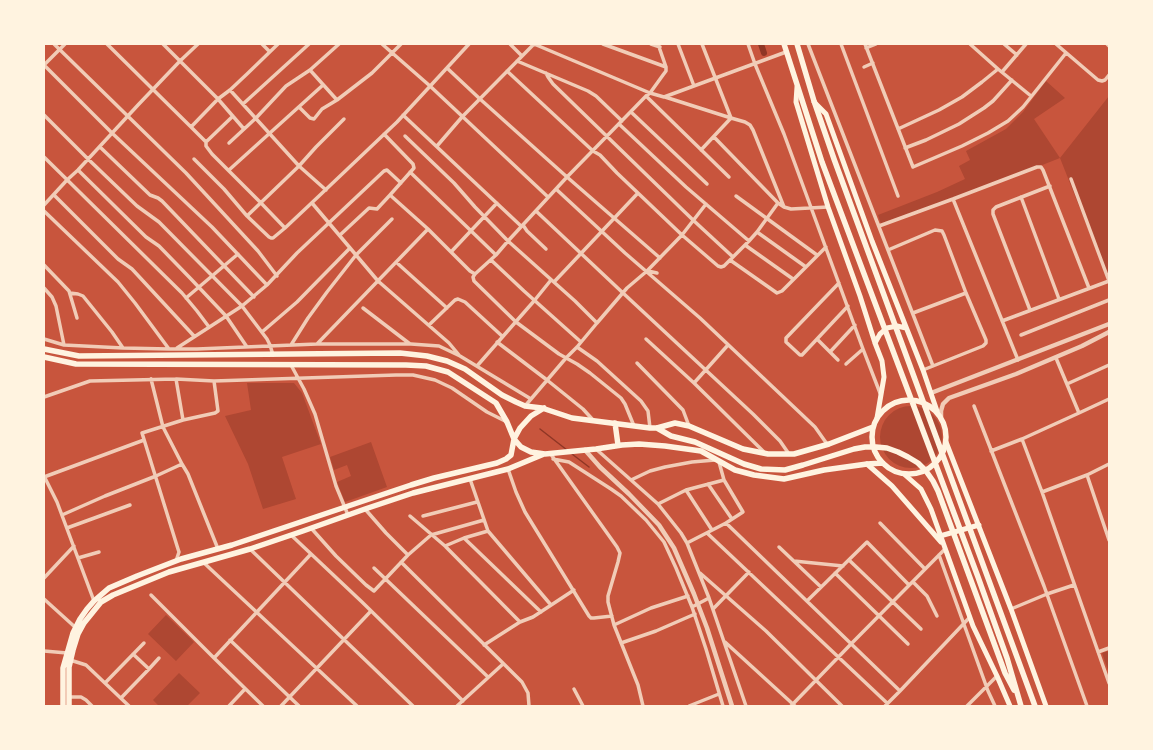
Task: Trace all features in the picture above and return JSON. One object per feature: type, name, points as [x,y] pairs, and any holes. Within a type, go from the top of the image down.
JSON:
[{"type":"main road","points":[[784,44],[822,162],[978,577],[1007,658],[1022,706]]},
{"type":"main road","points":[[797,44],[814,101],[834,159],[1035,706]]},
{"type":"main road","points":[[797,84],[796,102],[828,206],[882,361],[884,377],[877,418]]},
{"type":"main road","points":[[814,101],[826,114],[872,241],[923,370],[937,411],[946,429],[946,442],[937,462],[932,467],[918,473],[904,474]]},
{"type":"main road","points":[[875,343],[880,334],[887,328],[897,326],[906,328]]},
{"type":"main road","points":[[44,349],[79,356],[400,354],[427,356],[447,361],[465,369],[502,395],[525,406],[544,408],[572,418],[650,428],[657,428],[675,423],[689,426],[743,449],[765,454],[794,454],[827,444],[873,427]]},
{"type":"main road","points":[[44,357],[76,364],[406,364],[426,366],[448,372],[496,403],[507,422],[514,439],[521,447],[531,452],[550,455]]},
{"type":"main road","points":[[937,411],[924,403],[909,400],[894,403],[887,407],[874,422],[872,439],[873,446],[883,463],[893,470],[904,474],[921,489],[931,509],[973,626],[1010,706]]},
{"type":"main road","points":[[69,706],[71,697],[69,656],[76,628],[80,619],[94,601],[109,588],[176,561],[218,549],[345,506],[434,478],[497,463],[511,455],[514,439],[520,428],[531,416],[544,408]]},
{"type":"main road","points":[[615,423],[618,446]]},
{"type":"main road","points":[[657,428],[671,436],[695,442],[744,464],[761,469],[785,470],[803,466],[854,448],[865,447],[887,448],[908,457],[918,464],[926,471],[938,491],[1005,673],[1022,706]]},
{"type":"main road","points":[[946,442],[1011,609],[1046,706]]},
{"type":"main road","points":[[63,706],[63,668],[84,623],[101,602],[113,595],[169,572],[250,549],[414,493],[508,469],[550,455],[639,444],[701,451],[735,470],[754,476],[784,479],[824,470],[883,463]]},
{"type":"main road","points":[[867,464],[892,486],[924,522],[944,548]]},
{"type":"main road","points":[[940,536],[978,525]]},
{"type":"main road","points":[[137,576],[140,584]]},
{"type":"street","points":[[54,44],[186,173],[258,252],[277,276]]},
{"type":"street","points":[[65,44],[44,65],[112,133],[212,227],[268,285]]},
{"type":"street","points":[[107,44],[206,142],[206,146],[209,150],[285,228]]},
{"type":"street","points":[[163,44],[218,99],[244,129]]},
{"type":"street","points":[[44,204],[100,147],[153,89],[198,44]]},
{"type":"street","points":[[262,44],[269,51]]},
{"type":"street","points":[[191,127],[218,99],[248,74],[269,51],[278,44]]},
{"type":"street","points":[[243,104],[309,44]]},
{"type":"street","points":[[229,143],[256,118],[286,86],[310,70],[339,44]]},
{"type":"street","points":[[382,44],[430,86],[548,197]]},
{"type":"street","points":[[299,107],[312,119],[315,118],[322,109],[337,100],[372,73],[400,44]]},
{"type":"street","points":[[194,159],[224,189],[247,216],[271,238],[285,228],[384,134],[469,44]]},
{"type":"street","points":[[510,44],[522,56]]},
{"type":"street","points":[[436,146],[462,117],[534,44],[650,93],[745,122],[750,125],[784,207]]},
{"type":"street","points":[[603,44],[666,67]]},
{"type":"street","points":[[634,426],[621,398],[590,373],[566,358],[516,322],[474,281],[473,277],[496,255],[548,197],[620,122],[650,93],[666,71],[659,46],[651,44]]},
{"type":"street","points":[[678,44],[694,86]]},
{"type":"street","points":[[702,44],[731,118]]},
{"type":"street","points":[[748,44],[784,134],[881,394]]},
{"type":"street","points":[[808,44],[933,366]]},
{"type":"street","points":[[841,44],[898,196]]},
{"type":"street","points":[[876,44],[866,46],[913,167],[988,134],[1008,121],[1022,107],[1066,53]]},
{"type":"street","points":[[970,44],[1031,96]]},
{"type":"street","points":[[1004,44],[1017,55]]},
{"type":"street","points":[[1002,72],[1026,44]]},
{"type":"street","points":[[1056,44],[1098,80],[1105,80],[1109,75]]},
{"type":"street","points":[[664,97],[786,52]]},
{"type":"street","points":[[517,61],[588,91],[596,96],[620,122],[706,204],[749,241]]},
{"type":"street","points":[[864,67],[873,64]]},
{"type":"street","points":[[447,68],[660,258]]},
{"type":"street","points":[[898,129],[939,110],[962,97],[998,69]]},
{"type":"street","points":[[310,70],[337,100]]},
{"type":"street","points":[[507,71],[593,151],[600,155],[682,235],[718,266],[724,266],[749,241],[778,204]]},
{"type":"street","points":[[546,73],[553,84],[733,257]]},
{"type":"street","points":[[905,148],[926,140],[959,124],[993,101],[1012,80]]},
{"type":"street","points":[[229,170],[323,85]]},
{"type":"street","points":[[230,90],[299,166],[326,190]]},
{"type":"street","points":[[646,96],[728,177]]},
{"type":"street","points":[[630,112],[707,184]]},
{"type":"street","points":[[44,115],[137,206],[159,222],[242,306],[262,332],[270,345],[273,355]]},
{"type":"street","points":[[403,115],[546,248]]},
{"type":"street","points":[[206,142],[233,116]]},
{"type":"street","points":[[701,150],[731,118]]},
{"type":"street","points":[[247,216],[299,166],[344,119]]},
{"type":"street","points":[[340,235],[370,207],[377,209],[414,168],[414,164],[384,134]]},
{"type":"street","points":[[404,136],[454,183],[484,217],[508,241],[575,301],[597,323]]},
{"type":"street","points":[[714,137],[778,204],[791,209],[828,206]]},
{"type":"street","points":[[100,147],[150,196],[158,198],[162,201],[254,297]]},
{"type":"street","points":[[44,157],[186,298],[209,327]]},
{"type":"street","points":[[879,226],[1037,167],[1041,167],[1050,186],[1089,288]]},
{"type":"street","points":[[78,170],[146,238],[159,246],[226,316],[247,347]]},
{"type":"street","points":[[176,349],[254,297],[277,276],[297,253],[386,170],[401,183]]},
{"type":"street","points":[[410,172],[496,255]]},
{"type":"street","points":[[1002,321],[1109,281],[1071,180]]},
{"type":"street","points":[[1030,310],[993,214],[993,210],[996,207],[1050,186]]},
{"type":"street","points":[[556,190],[700,318],[815,427],[827,444]]},
{"type":"street","points":[[477,366],[552,281],[638,193]]},
{"type":"street","points":[[54,194],[114,255],[132,269],[194,336]]},
{"type":"street","points":[[390,195],[428,229],[470,271],[475,274]]},
{"type":"street","points":[[736,196],[817,255]]},
{"type":"street","points":[[1021,197],[1059,299]]},
{"type":"street","points":[[953,198],[1018,360]]},
{"type":"street","points":[[312,202],[378,281],[449,343],[460,356]]},
{"type":"street","points":[[451,252],[496,203]]},
{"type":"street","points":[[525,406],[623,293],[682,235],[706,204]]},
{"type":"street","points":[[44,211],[118,282],[169,349]]},
{"type":"street","points":[[536,211],[769,429],[780,440],[789,454]]},
{"type":"street","points":[[291,345],[308,318],[356,255],[392,218]]},
{"type":"street","points":[[317,344],[428,229]]},
{"type":"street","points":[[888,250],[935,230],[942,231],[986,340],[986,343],[983,346],[923,370]]},
{"type":"street","points":[[757,232],[806,267]]},
{"type":"street","points":[[745,245],[793,279]]},
{"type":"street","points":[[730,260],[777,293],[782,291],[826,247]]},
{"type":"street","points":[[262,332],[297,302],[350,248]]},
{"type":"street","points":[[186,298],[238,254]]},
{"type":"street","points":[[491,260],[534,301],[581,342]]},
{"type":"street","points":[[396,262],[447,308]]},
{"type":"street","points":[[44,265],[67,288],[70,293],[77,318]]},
{"type":"street","points":[[647,271],[657,273]]},
{"type":"street","points":[[839,283],[786,340],[801,355],[848,306]]},
{"type":"street","points":[[44,288],[52,297],[56,306],[64,345]]},
{"type":"street","points":[[70,293],[83,296],[123,348]]},
{"type":"street","points":[[913,313],[966,293]]},
{"type":"street","points":[[429,325],[455,300],[461,299],[502,336]]},
{"type":"street","points":[[1021,335],[1109,300]]},
{"type":"street","points":[[363,308],[411,344]]},
{"type":"street","points":[[931,393],[1109,324]]},
{"type":"street","points":[[830,352],[855,325]]},
{"type":"street","points":[[941,418],[943,404],[949,398],[1056,358],[1109,332]]},
{"type":"street","points":[[44,339],[64,345],[169,349],[317,344],[411,344],[439,346],[460,356],[531,400]]},
{"type":"street","points":[[646,339],[694,383],[765,454]]},
{"type":"street","points":[[817,339],[838,360]]},
{"type":"street","points":[[497,342],[583,409],[593,420]]},
{"type":"street","points":[[694,383],[728,345]]},
{"type":"street","points":[[577,347],[597,361],[641,401],[648,411],[650,428]]},
{"type":"street","points":[[846,364],[863,349]]},
{"type":"street","points":[[1056,358],[1079,414]]},
{"type":"street","points":[[637,363],[683,410],[689,426]]},
{"type":"street","points":[[291,365],[315,414],[336,486],[348,515]]},
{"type":"street","points":[[1067,384],[1109,365]]},
{"type":"street","points":[[44,397],[90,381],[151,379],[214,380],[413,375],[435,380],[452,388],[494,417],[507,422]]},
{"type":"street","points":[[151,379],[163,426],[188,474],[218,549]]},
{"type":"street","points":[[176,379],[183,420]]},
{"type":"street","points":[[176,561],[179,552],[178,548],[158,475],[142,433],[183,420],[217,412],[219,408],[214,380]]},
{"type":"street","points":[[991,451],[1079,414],[1109,399]]},
{"type":"street","points":[[974,406],[1047,594],[1088,706]]},
{"type":"street","points":[[1022,439],[1109,683]]},
{"type":"street","points":[[94,601],[57,502],[44,477],[144,440]]},
{"type":"street","points":[[596,449],[658,504],[687,542],[713,609],[746,706]]},
{"type":"street","points":[[583,450],[640,504],[665,531],[674,548],[698,605],[732,706]]},
{"type":"street","points":[[550,455],[569,462],[606,485],[646,520],[664,542],[695,614],[723,706]]},
{"type":"street","points":[[550,455],[620,553],[608,596],[608,602],[614,625],[638,685],[643,706]]},
{"type":"street","points":[[631,480],[650,471],[665,467],[692,462],[718,461],[724,480],[743,512],[726,523],[687,542]]},
{"type":"street","points":[[62,516],[105,496],[182,464]]},
{"type":"street","points":[[1042,492],[1087,475],[1109,464]]},
{"type":"street","points":[[508,469],[516,492],[526,512],[591,618],[612,616]]},
{"type":"street","points":[[1087,475],[1109,540]]},
{"type":"street","points":[[470,479],[488,531],[551,605]]},
{"type":"street","points":[[658,504],[686,490],[724,480]]},
{"type":"street","points":[[708,484],[732,519]]},
{"type":"street","points":[[686,490],[712,530]]},
{"type":"street","points":[[423,516],[477,502]]},
{"type":"street","points":[[67,528],[130,505]]},
{"type":"street","points":[[365,509],[408,555]]},
{"type":"street","points":[[410,516],[444,546],[520,622]]},
{"type":"street","points":[[311,528],[336,556],[373,591],[408,555],[431,535],[484,520]]},
{"type":"street","points":[[726,523],[900,691]]},
{"type":"street","points":[[880,523],[925,569]]},
{"type":"street","points":[[444,546],[488,531]]},
{"type":"street","points":[[707,533],[839,656],[886,705],[970,617]]},
{"type":"street","points":[[291,535],[463,701]]},
{"type":"street","points":[[464,538],[541,612]]},
{"type":"street","points":[[807,601],[867,542],[927,596],[937,616]]},
{"type":"street","points":[[44,578],[74,546]]},
{"type":"street","points":[[779,547],[821,588]]},
{"type":"street","points":[[724,642],[793,705],[839,656],[939,555],[944,548]]},
{"type":"street","points":[[250,549],[413,706]]},
{"type":"street","points":[[78,558],[99,552]]},
{"type":"street","points":[[214,658],[311,554]]},
{"type":"street","points":[[939,555],[995,706]]},
{"type":"street","points":[[849,560],[921,629]]},
{"type":"street","points":[[794,561],[843,566]]},
{"type":"street","points":[[203,562],[357,706]]},
{"type":"street","points":[[401,562],[502,664],[522,682],[528,693],[529,706]]},
{"type":"street","points":[[374,568],[488,677]]},
{"type":"street","points":[[699,572],[766,631],[842,706]]},
{"type":"street","points":[[713,609],[749,572]]},
{"type":"street","points":[[836,573],[908,644]]},
{"type":"street","points":[[1011,609],[1047,594],[1074,585]]},
{"type":"street","points":[[484,645],[520,622],[541,612],[574,590]]},
{"type":"street","points":[[151,595],[263,706]]},
{"type":"street","points":[[614,625],[651,608],[688,596]]},
{"type":"street","points":[[692,607],[709,598]]},
{"type":"street","points":[[44,599],[76,628]]},
{"type":"street","points":[[281,706],[371,611]]},
{"type":"street","points":[[621,643],[656,631],[695,614]]},
{"type":"street","points":[[230,640],[299,706]]},
{"type":"street","points":[[105,683],[144,643]]},
{"type":"street","points":[[1098,652],[1109,648]]},
{"type":"street","points":[[44,651],[69,656],[77,662],[84,664],[129,706]]},
{"type":"street","points":[[133,654],[149,669]]},
{"type":"street","points":[[121,698],[159,658]]},
{"type":"street","points":[[457,706],[502,664]]},
{"type":"street","points":[[968,706],[997,676]]},
{"type":"street","points":[[229,706],[245,689]]},
{"type":"street","points":[[574,689],[583,706]]},
{"type":"street","points":[[689,706],[719,694]]},
{"type":"street","points":[[71,697],[80,697],[92,706]]},
{"type":"street","points":[[988,706],[992,701]]},
{"type":"shaded area","points":[[1046,81],[1065,98],[1034,119],[1060,158],[881,224],[878,215],[937,192],[965,179],[959,166],[970,160],[966,151],[1006,129],[1023,112]]},
{"type":"shaded area","points":[[1109,96],[1109,282],[1060,158]]},
{"type":"shaded area","points":[[247,383],[294,383],[302,393],[321,444],[282,457],[296,499],[263,509],[248,464],[225,416],[251,410]]},
{"type":"shaded area","points":[[905,406],[917,406],[933,415],[940,425],[942,437],[940,449],[933,459],[917,468],[905,468],[894,463],[885,454],[880,443],[880,431],[885,420],[894,411]]},
{"type":"shaded area","points":[[371,442],[387,487],[345,502],[337,482],[351,476],[347,465],[334,470],[330,457]]},
{"type":"shaded area","points":[[166,615],[194,642],[176,661],[148,634]]},
{"type":"shaded area","points":[[1109,651],[1109,673],[1102,653]]},
{"type":"shaded area","points":[[179,673],[200,693],[187,706],[159,706],[153,700]]},
{"type":"waterway","points":[[761,44],[764,53]]},
{"type":"waterway","points":[[540,429],[567,450]]},
{"type":"waterway","points":[[572,454],[589,467]]}]
